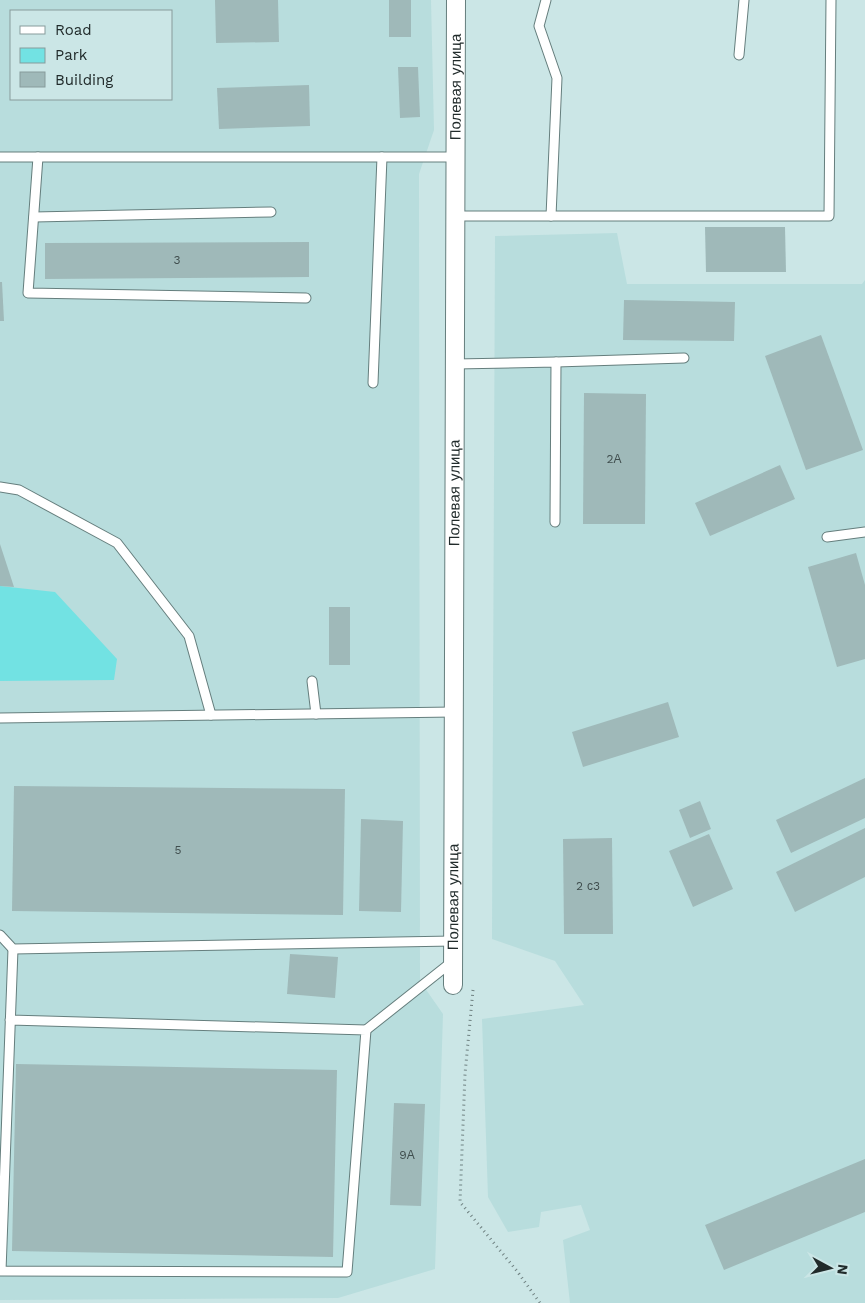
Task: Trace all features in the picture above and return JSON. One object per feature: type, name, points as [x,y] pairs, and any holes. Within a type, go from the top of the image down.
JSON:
[{"type":"street","name":"Полевая улица","points":[[452,985],[456,0]]},
{"type":"lane","points":[[546,0],[539,26],[557,78],[551,216]]},
{"type":"lane","points":[[739,55],[744,0]]},
{"type":"lane","points":[[456,216],[829,216],[831,0]]},
{"type":"lane","points":[[0,156],[456,157]]},
{"type":"lane","points":[[38,157],[28,293],[306,298]]},
{"type":"lane","points":[[373,383],[382,157]]},
{"type":"lane","points":[[34,217],[271,212]]},
{"type":"lane","points":[[455,364],[684,358]]},
{"type":"lane","points":[[555,522],[556,362]]},
{"type":"lane","points":[[0,487],[19,490],[117,543],[189,636],[211,715]]},
{"type":"lane","points":[[827,537],[865,532]]},
{"type":"lane","points":[[312,682],[316,714]]},
{"type":"lane","points":[[0,718],[454,712]]},
{"type":"lane","points":[[0,935],[13,949],[1,1271],[347,1272],[366,1030]]},
{"type":"lane","points":[[13,949],[453,940]]},
{"type":"lane","points":[[10,1020],[366,1030],[452,961]]},
{"type":"path","points":[[452,985],[474,990],[465,1074],[460,1202],[517,1271],[540,1303]]},
{"type":"shaded area","points":[[0,0],[431,0],[434,130],[419,174],[420,981],[443,1014],[435,1269],[338,1298],[0,1300]]},
{"type":"shaded area","points":[[617,233],[627,284],[862,284],[865,280],[865,1303],[570,1303],[563,1240],[590,1230],[581,1205],[541,1212],[539,1227],[508,1232],[488,1197],[482,1019],[584,1005],[555,961],[492,939],[495,236]]},
{"type":"green space","points":[[0,586],[55,592],[117,659],[114,680],[0,681]]},
{"type":"building","points":[[215,0],[278,0],[279,42],[216,43]]},
{"type":"building","points":[[389,0],[411,0],[411,37],[389,37]]},
{"type":"building","points":[[398,67],[418,67],[420,117],[400,118]]},
{"type":"building","points":[[309,85],[310,126],[219,129],[217,88]]},
{"type":"building","points":[[705,227],[785,227],[786,272],[706,272]]},
{"type":"building","points":[[309,242],[309,277],[45,279],[45,243]]},
{"type":"building","points":[[0,282],[2,282],[4,321],[0,321]]},
{"type":"building","points":[[624,300],[735,302],[734,341],[623,340]]},
{"type":"building","points":[[821,335],[863,450],[806,470],[765,356]]},
{"type":"building","points":[[584,393],[646,394],[645,524],[583,524]]},
{"type":"building","points":[[780,465],[795,499],[710,536],[695,503]]},
{"type":"building","points":[[0,544],[14,587],[0,586]]},
{"type":"building","points":[[856,553],[865,585],[865,659],[837,667],[808,567]]},
{"type":"building","points":[[329,607],[350,607],[350,665],[329,665]]},
{"type":"building","points":[[668,702],[679,737],[583,767],[572,732]]},
{"type":"building","points":[[865,778],[865,818],[791,853],[776,820]]},
{"type":"building","points":[[14,786],[345,789],[343,915],[12,911]]},
{"type":"building","points":[[700,801],[711,829],[690,838],[679,810]]},
{"type":"building","points":[[361,819],[403,821],[401,912],[359,911]]},
{"type":"building","points":[[865,828],[865,877],[795,912],[776,872]]},
{"type":"building","points":[[709,834],[733,889],[693,907],[669,851]]},
{"type":"building","points":[[612,838],[613,934],[564,934],[563,839]]},
{"type":"building","points":[[290,954],[338,957],[335,998],[287,994]]},
{"type":"building","points":[[16,1064],[337,1070],[333,1257],[12,1251]]},
{"type":"building","points":[[394,1103],[425,1104],[421,1206],[390,1205]]},
{"type":"building","points":[[865,1159],[865,1212],[724,1270],[705,1225]]}]
